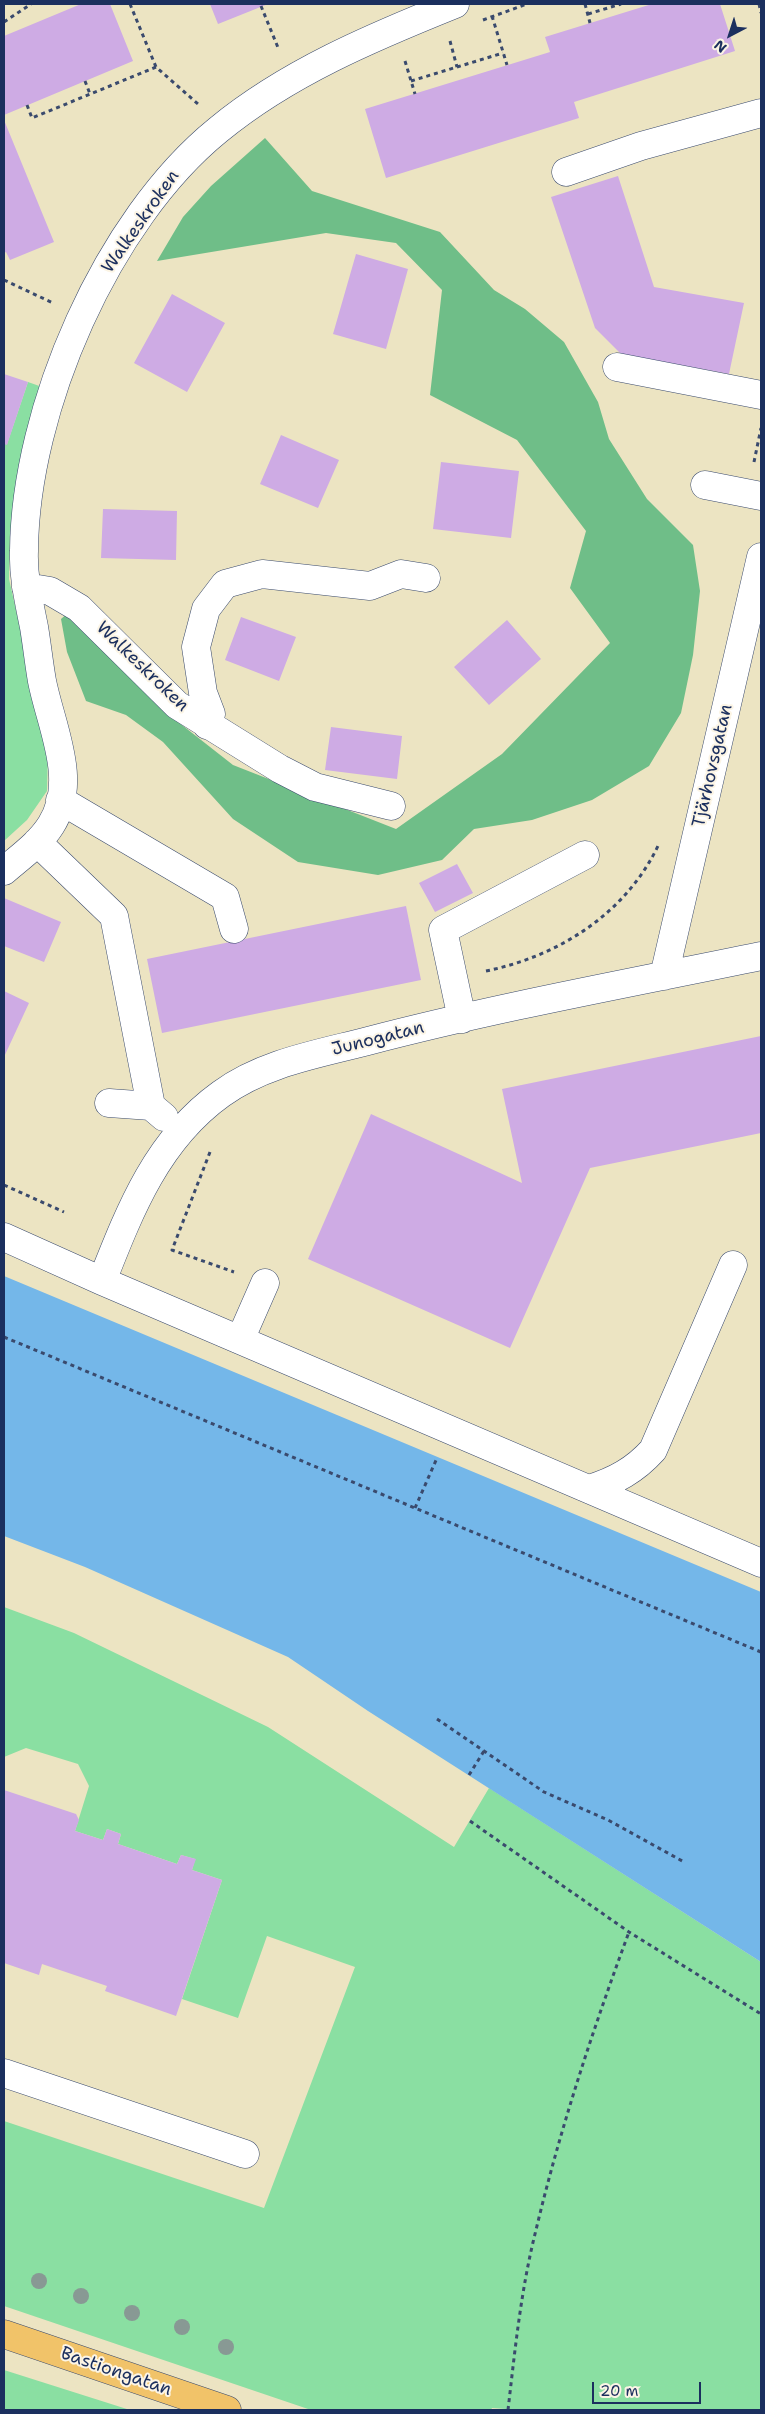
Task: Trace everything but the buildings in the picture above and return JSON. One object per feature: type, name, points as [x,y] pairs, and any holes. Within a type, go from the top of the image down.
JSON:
[{"type":"main road","name":"Bastiongatan","points":[[4,2334],[227,2410]]},
{"type":"street","name":"Walkeskroken","points":[[4,871],[37,842],[52,824],[60,800],[63,776],[60,752],[42,682],[26,587],[25,523],[38,440],[60,369],[81,316],[120,246],[149,205],[169,178],[219,129],[304,72],[455,4]]},
{"type":"street","points":[[566,172],[642,146],[761,113]]},
{"type":"street","points":[[617,367],[761,395]]},
{"type":"street","points":[[705,484],[754,494]]},
{"type":"street","name":"Tjärhovsgatan","points":[[664,976],[761,557]]},
{"type":"street","name":"Walkeskroken","points":[[26,587],[50,591],[79,608],[177,705],[207,725],[211,714],[203,693],[196,647],[206,609],[224,584],[262,574],[370,586],[401,574],[426,578]]},
{"type":"street","points":[[207,725],[280,770],[315,787],[391,806]]},
{"type":"street","points":[[60,800],[225,897],[234,929]]},
{"type":"street","points":[[37,842],[114,916],[151,1106]]},
{"type":"street","points":[[462,1019],[443,930],[585,856]]},
{"type":"street","name":"Junogatan","points":[[102,1281],[121,1232],[151,1169],[181,1130],[221,1094],[263,1070],[406,1031],[761,956]]},
{"type":"street","points":[[109,1103],[151,1106],[181,1130]]},
{"type":"street","points":[[4,1237],[102,1281],[761,1563]]},
{"type":"street","points":[[589,1490],[626,1474],[654,1450],[734,1265]]},
{"type":"street","points":[[240,1340],[265,1283]]},
{"type":"street","points":[[4,2073],[245,2154]]},
{"type":"path","points":[[4,22],[31,4]]},
{"type":"path","points":[[130,4],[156,68],[199,104]]},
{"type":"path","points":[[474,23],[528,4]]},
{"type":"path","points":[[585,4],[590,23]]},
{"type":"path","points":[[588,14],[621,4]]},
{"type":"path","points":[[759,4],[761,13]]},
{"type":"path","points":[[262,6],[282,57]]},
{"type":"path","points":[[492,16],[507,65]]},
{"type":"path","points":[[448,34],[457,67]]},
{"type":"path","points":[[411,82],[503,53]]},
{"type":"path","points":[[406,62],[415,94]]},
{"type":"path","points":[[27,105],[32,118],[156,68]]},
{"type":"path","points":[[85,81],[90,94]]},
{"type":"path","points":[[4,280],[81,316]]},
{"type":"path","points":[[754,494],[761,428]]},
{"type":"path","points":[[453,976],[498,968],[528,960],[584,932],[610,911],[632,887],[661,840]]},
{"type":"path","points":[[212,1148],[207,1156],[172,1250],[265,1283]]},
{"type":"path","points":[[4,1185],[64,1212]]},
{"type":"path","points":[[4,1337],[761,1652]]},
{"type":"path","points":[[415,1508],[437,1457]]},
{"type":"path","points":[[437,1719],[544,1792],[608,1820],[684,1862]]},
{"type":"path","points":[[469,1775],[484,1751]]},
{"type":"path","points":[[470,1821],[629,1932],[761,2014]]},
{"type":"path","points":[[508,2410],[522,2299],[535,2230],[584,2062],[629,1932]]},
{"type":"green space","points":[[265,138],[312,191],[440,232],[494,290],[525,309],[564,342],[598,402],[609,439],[647,499],[693,545],[700,591],[693,655],[681,713],[649,766],[592,800],[532,820],[474,829],[442,860],[378,875],[298,862],[233,819],[163,742],[126,715],[86,701],[67,652],[61,619],[69,612],[173,718],[233,765],[396,829],[502,754],[610,643],[570,588],[586,531],[517,440],[430,395],[442,290],[396,243],[326,233],[157,261],[183,217],[211,186]]},
{"type":"green space","points":[[28,382],[45,388],[18,479],[10,534],[9,579],[48,751],[47,791],[27,820],[4,841],[4,444],[7,444]]},
{"type":"green space","points":[[4,1607],[74,1633],[268,1727],[454,1847],[489,1788],[761,1962],[761,2410],[519,2410],[492,2408],[491,2410],[311,2410],[4,2306],[4,2121],[264,2208],[355,1967],[267,1936],[238,2018],[182,1999],[222,1880],[192,1870],[195,1859],[181,1855],[177,1864],[118,1844],[121,1834],[107,1829],[103,1840],[75,1831],[89,1786],[78,1764],[26,1748],[4,1757]]},
{"type":"green space","points":[[4,2370],[130,2410],[4,2410]]},
{"type":"water","points":[[4,1276],[761,1592],[761,1962],[368,1711],[288,1657],[85,1567],[4,1536]]}]
